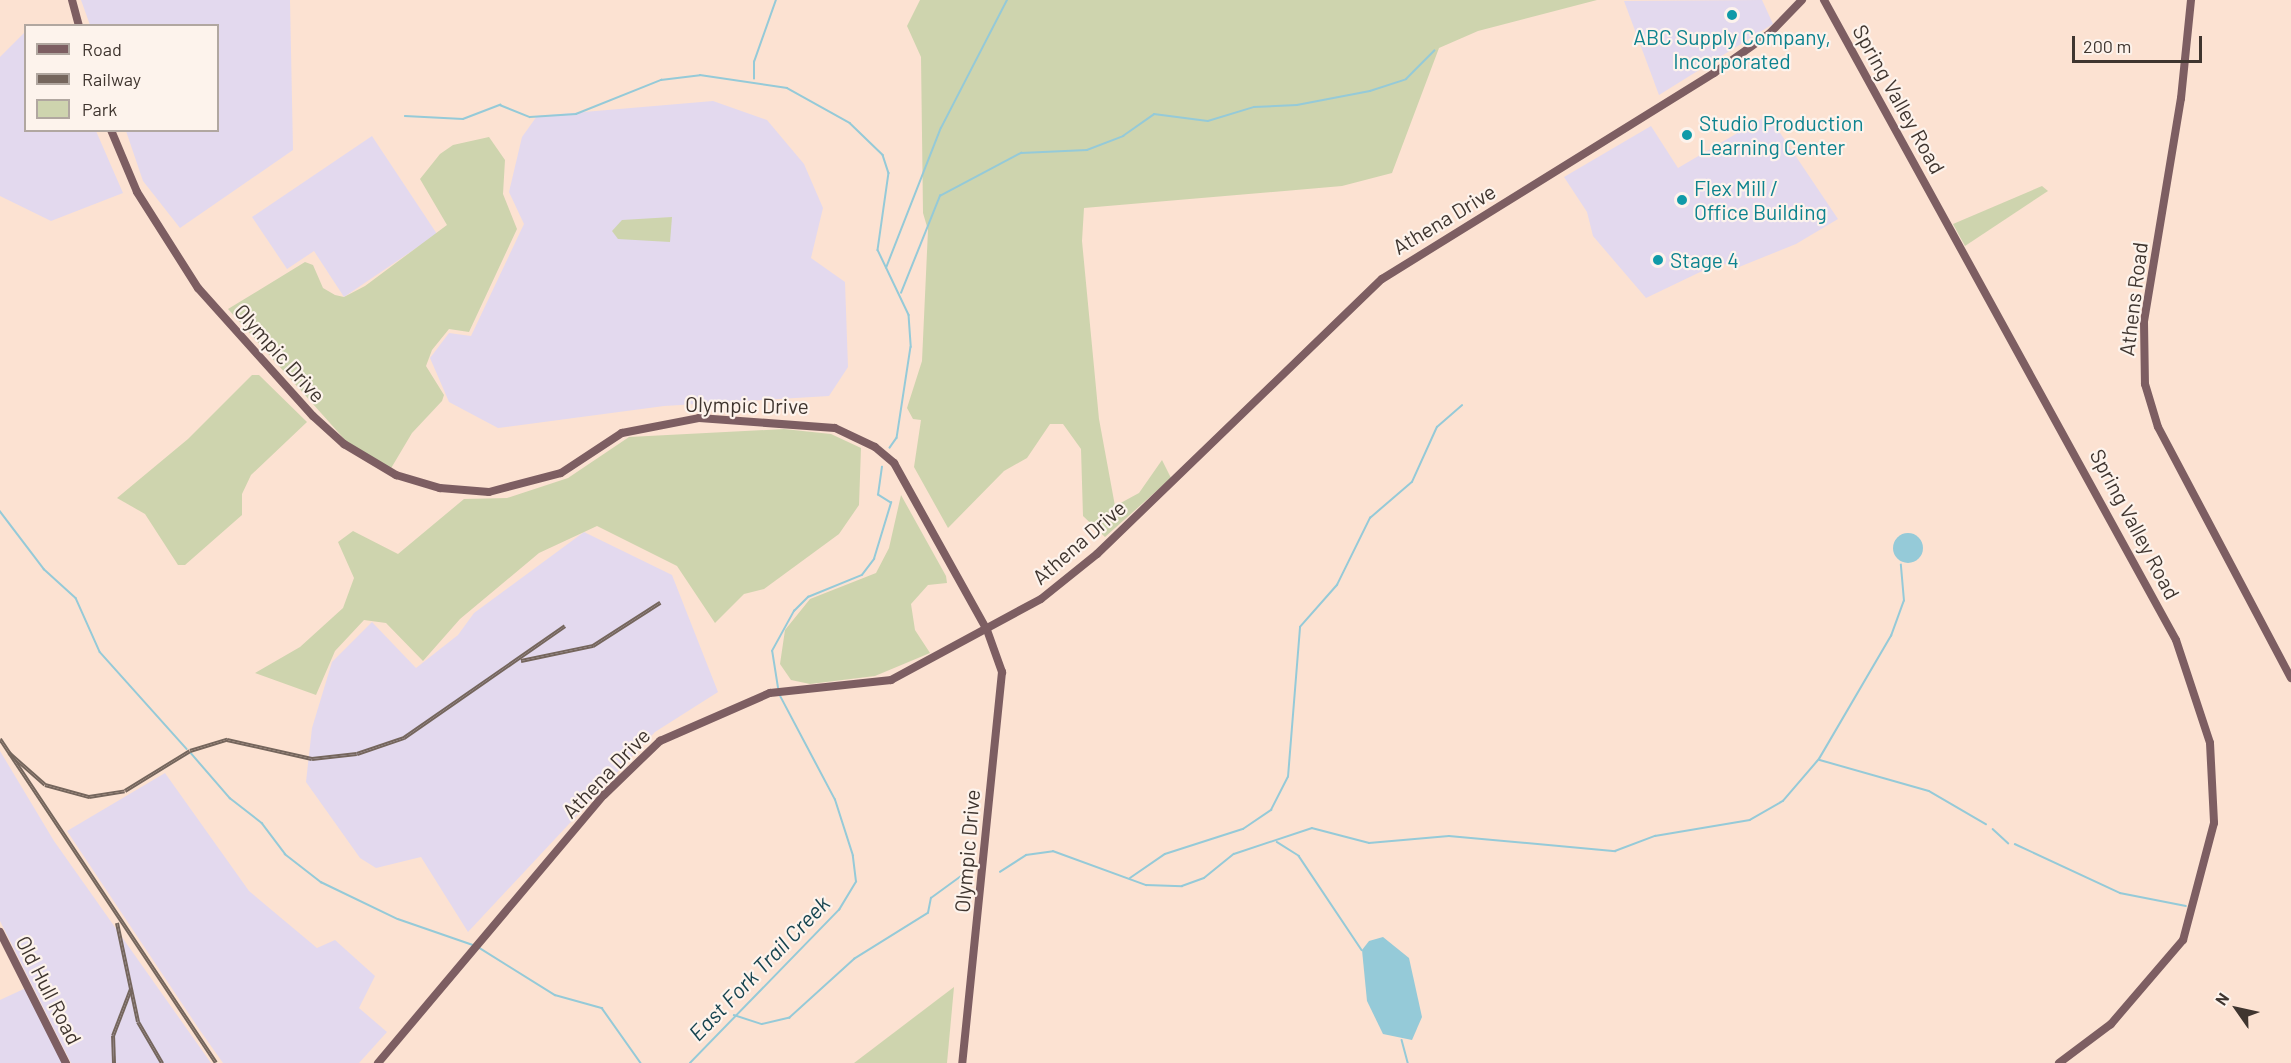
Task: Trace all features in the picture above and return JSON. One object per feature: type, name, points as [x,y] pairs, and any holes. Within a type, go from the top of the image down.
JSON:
[{"type":"street","points":[[72,0],[78,24]]},
{"type":"street","points":[[1800,2],[1808,0]]},
{"type":"street","name":"Spring Valley Road","points":[[1822,0],[2176,640],[2210,743],[2214,823],[2184,940],[2111,1024],[2059,1063]]},
{"type":"street","name":"Athens Road","points":[[2191,0],[2181,98],[2144,322],[2145,384],[2158,427],[2291,678]]},
{"type":"street","name":"Athena Drive","points":[[378,1063],[604,795],[660,741],[770,693],[891,680],[987,630],[1081,569],[1382,279],[1714,73],[1770,33],[1800,2]]},
{"type":"street","name":"Olympic Drive","points":[[112,132],[137,192],[198,288],[313,416],[381,468],[441,488],[489,492],[561,473],[622,433],[672,421],[764,419],[835,428],[875,447],[894,463],[987,630],[1000,660],[1003,693],[962,1063]]},
{"type":"street","name":"Old Hull Road","points":[[0,932],[66,1063]]},
{"type":"shaded area","points":[[81,0],[290,0],[293,150],[180,228],[143,181],[126,132],[219,132],[219,24],[90,24]]},
{"type":"shaded area","points":[[1762,0],[1773,24],[1659,95],[1624,1]]},
{"type":"shaded area","points":[[24,33],[24,132],[96,132],[123,193],[51,221],[0,196],[0,57]]},
{"type":"shaded area","points":[[713,101],[767,120],[804,164],[823,208],[811,258],[845,282],[848,367],[829,396],[664,406],[498,428],[449,402],[430,358],[449,333],[471,336],[524,224],[509,192],[522,137],[537,116]]},
{"type":"shaded area","points":[[1768,115],[1838,219],[1796,244],[1739,267],[1719,263],[1646,298],[1593,236],[1587,212],[1564,177],[1651,126],[1678,168]]},
{"type":"shaded area","points":[[372,136],[437,234],[344,297],[314,251],[287,269],[252,217]]},
{"type":"shaded area","points":[[584,532],[672,575],[718,692],[655,732],[468,932],[421,857],[376,868],[360,858],[306,782],[312,728],[332,662],[372,622],[416,668],[458,635],[474,613]]},
{"type":"shaded area","points":[[0,751],[54,841],[211,1063],[71,1063],[0,921]]},
{"type":"shaded area","points":[[165,773],[249,891],[317,948],[335,940],[375,976],[359,1008],[387,1032],[359,1063],[223,1063],[199,1029],[67,831]]},
{"type":"shaded area","points":[[28,987],[64,1063],[0,1063],[0,1000]]},
{"type":"green space","points":[[920,0],[1597,0],[1478,31],[1439,48],[1392,173],[1342,186],[1084,208],[1082,241],[1099,419],[1115,506],[1139,493],[1162,460],[1171,478],[1105,537],[1083,516],[1081,449],[1063,424],[1050,424],[1027,458],[1004,471],[948,528],[914,467],[921,420],[913,419],[907,408],[922,361],[928,230],[923,213],[921,57],[907,26]]},
{"type":"green space","points":[[489,137],[505,160],[503,194],[517,229],[469,332],[449,329],[432,350],[426,366],[444,395],[442,401],[412,433],[390,470],[346,441],[228,309],[305,262],[313,265],[323,288],[335,295],[344,297],[365,286],[447,225],[420,179],[440,154],[453,145]]},
{"type":"green space","points":[[2042,186],[2048,191],[1965,246],[1953,224]]},
{"type":"green space","points":[[672,217],[670,242],[618,239],[612,231],[622,220]]},
{"type":"green space","points":[[252,375],[259,375],[307,422],[251,475],[242,494],[242,515],[185,565],[178,565],[145,514],[117,498],[188,439]]},
{"type":"green space","points":[[784,429],[831,434],[861,448],[859,505],[839,534],[764,589],[744,594],[715,623],[677,566],[597,526],[539,553],[460,619],[423,661],[386,623],[364,620],[335,651],[316,695],[255,673],[300,647],[343,608],[354,578],[338,542],[353,531],[398,554],[464,499],[507,498],[568,478],[629,437]]},
{"type":"green space","points":[[901,495],[946,576],[947,583],[928,585],[911,604],[915,630],[930,653],[875,676],[810,684],[791,680],[780,664],[785,630],[810,599],[876,573],[889,548]]},
{"type":"green space","points":[[954,987],[947,1063],[854,1063]]},
{"type":"water","points":[[1908,533],[1919,537],[1923,548],[1919,559],[1908,563],[1897,559],[1893,548],[1897,537]]},
{"type":"water","points":[[1383,937],[1409,958],[1422,1017],[1412,1040],[1383,1034],[1367,1001],[1362,950],[1369,941]]},
{"type":"waterway","name":"East Fork Trail Creek","points":[[754,79],[754,62],[776,0]]},
{"type":"waterway","points":[[886,268],[941,128],[1007,0]]},
{"type":"waterway","points":[[901,293],[940,196],[1021,153],[1087,150],[1123,136],[1154,114],[1208,121],[1254,107],[1297,105],[1370,91],[1406,79],[1434,51]]},
{"type":"waterway","name":"East Fork Trail Creek","points":[[405,116],[463,119],[500,105],[530,117],[576,114],[661,80],[700,75],[787,88],[850,123],[883,155],[889,173],[878,250],[909,315],[911,347],[897,438],[890,448]]},
{"type":"waterway","points":[[1130,878],[1165,854],[1243,829],[1271,810],[1288,777],[1300,627],[1337,585],[1370,518],[1412,482],[1437,427],[1462,405]]},
{"type":"waterway","name":"East Fork Trail Creek","points":[[778,688],[772,651],[794,611],[808,597],[862,575],[874,559],[891,503],[878,495],[882,467]]},
{"type":"waterway","points":[[0,511],[44,569],[76,598],[100,652],[187,749]]},
{"type":"waterway","points":[[1000,872],[1026,855],[1053,851],[1146,885],[1182,886],[1204,878],[1234,854],[1312,828],[1369,843],[1449,836],[1615,851],[1655,836],[1750,820],[1783,801],[1819,759],[1891,636],[1904,601],[1901,565]]},
{"type":"waterway","name":"East Fork Trail Creek","points":[[690,1063],[839,910],[856,882],[853,856],[835,800],[780,696]]},
{"type":"waterway","points":[[191,753],[230,798],[262,823],[285,854],[321,882],[398,919],[473,945]]},
{"type":"waterway","points":[[1820,760],[1929,791],[1986,824]]},
{"type":"waterway","points":[[1993,829],[2008,843]]},
{"type":"waterway","points":[[1277,842],[1299,856],[1362,950]]},
{"type":"waterway","points":[[2015,844],[2120,893],[2186,906]]},
{"type":"waterway","points":[[734,1015],[762,1024],[789,1018],[854,959],[928,913],[931,898],[964,874]]},
{"type":"waterway","points":[[478,947],[555,995],[602,1008],[641,1063]]},
{"type":"waterway","points":[[1402,1040],[1408,1063]]},
{"type":"railway","points":[[521,661],[593,646],[660,603]]},
{"type":"railway","points":[[9,753],[45,785],[89,797],[125,791],[190,751],[227,740],[312,759],[357,754],[404,738],[565,626]]},
{"type":"railway","points":[[0,739],[216,1063]]},
{"type":"railway","points":[[117,923],[138,1022],[162,1063]]},
{"type":"railway","points":[[114,1063],[113,1036],[131,989]]},
{"type":"place","name":"ABC Supply Company, Incorporated","points":[[1732,15]]},
{"type":"place","name":"Studio Production Learning Center","points":[[1687,135]]},
{"type":"place","name":"Flex Mill / Office Building","points":[[1682,200]]},
{"type":"place","name":"Stage 4","points":[[1658,260]]}]
